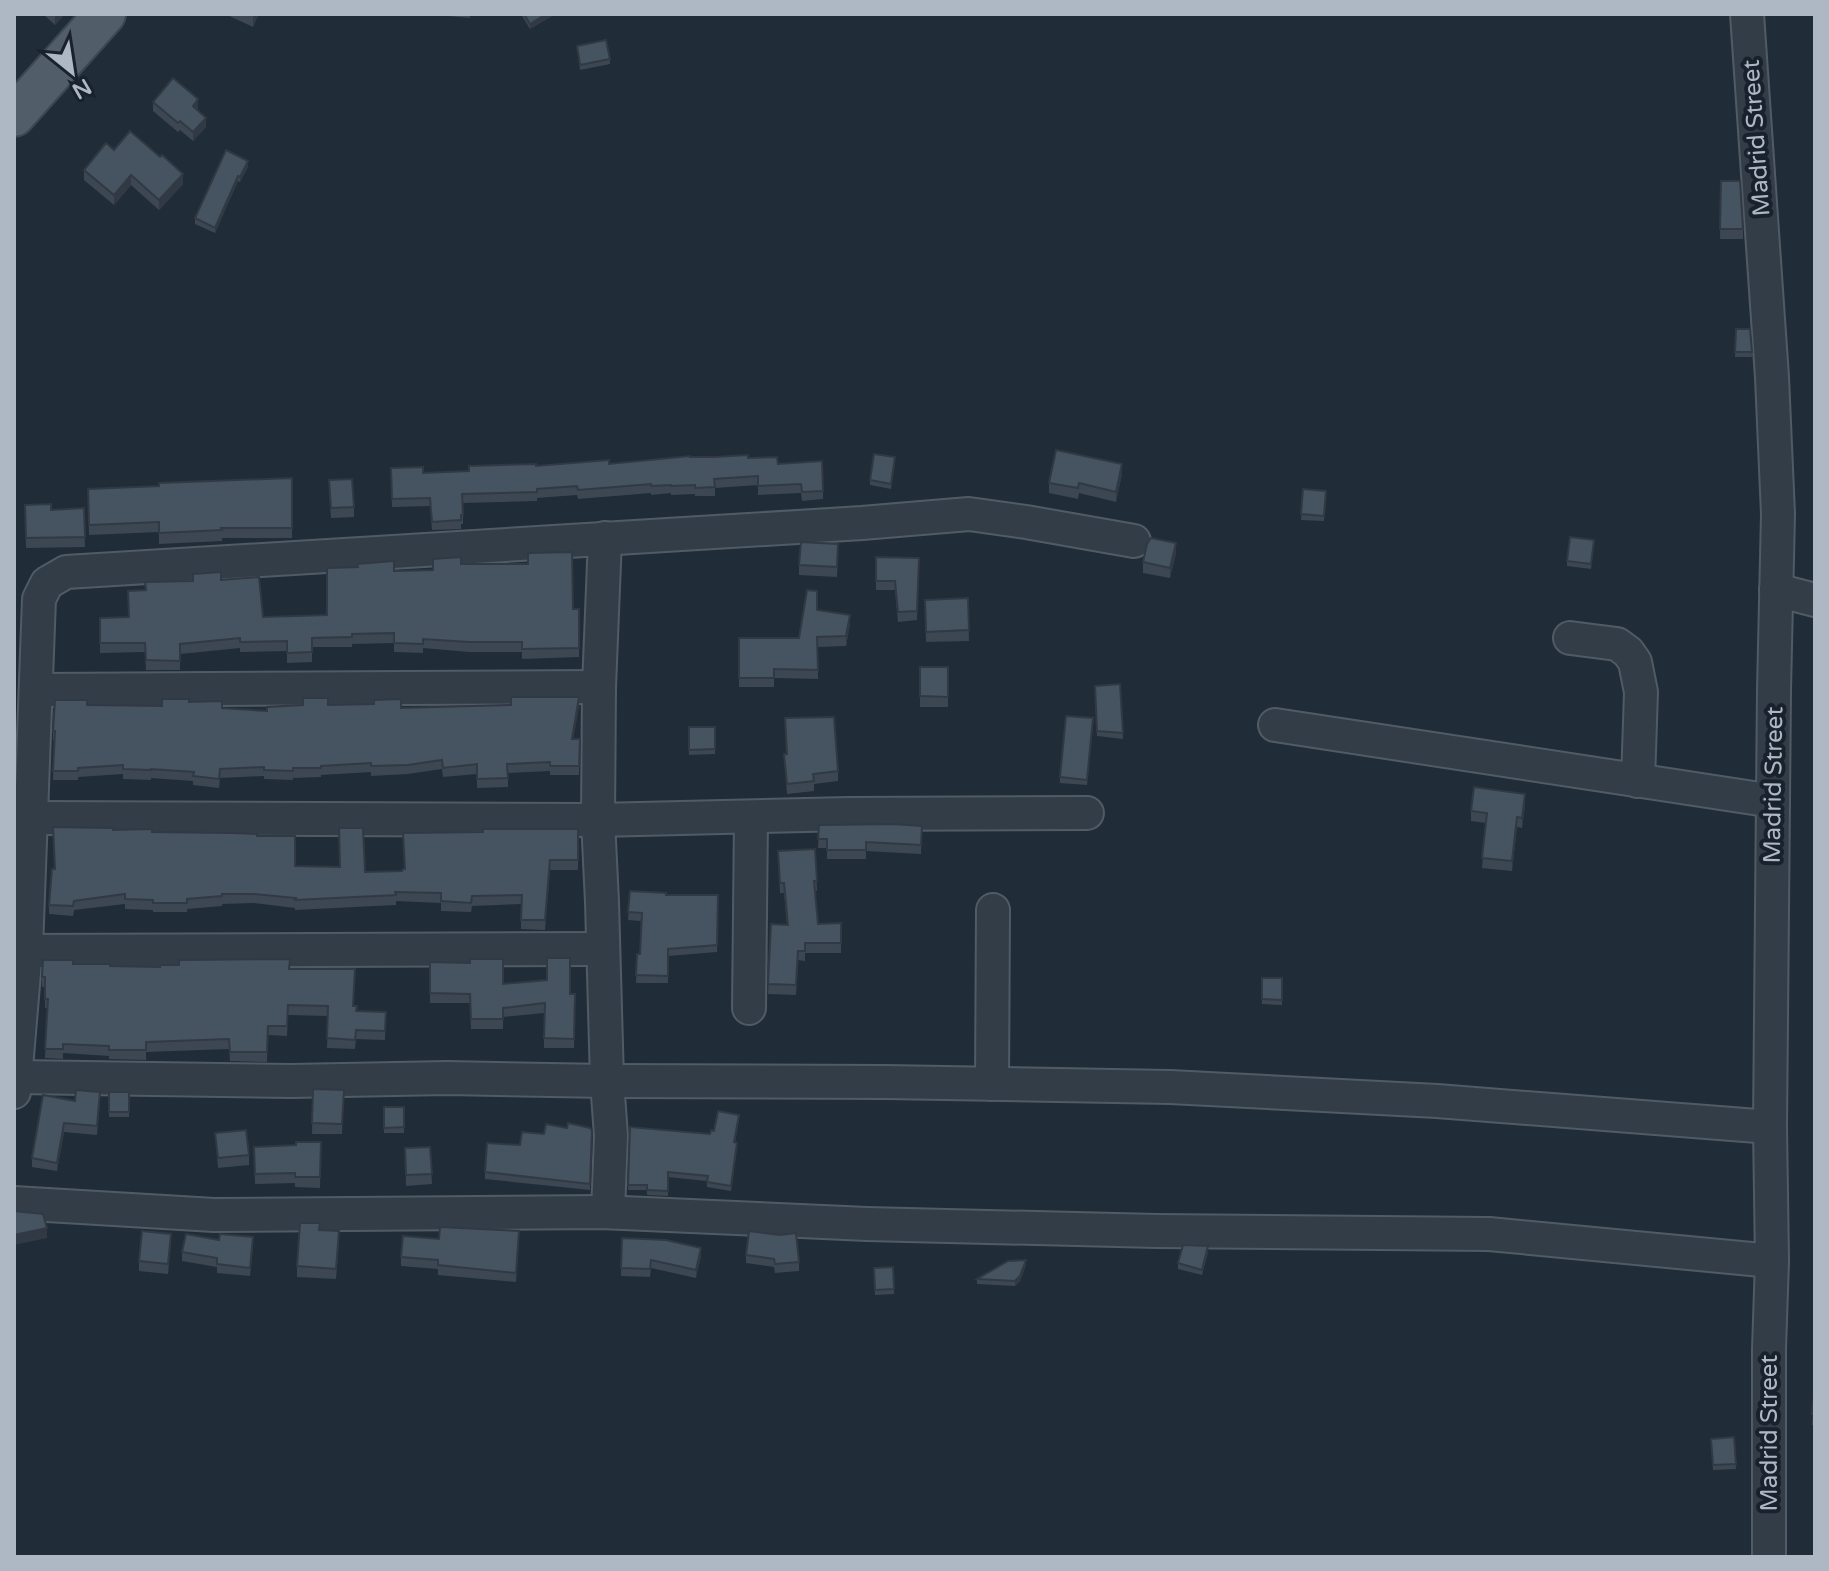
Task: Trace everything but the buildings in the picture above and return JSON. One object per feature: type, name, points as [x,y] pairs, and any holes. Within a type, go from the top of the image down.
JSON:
[{"type":"main road","points":[[14,116],[105,14]]},
{"type":"street","name":"Madrid Street","points":[[1747,14],[1772,377],[1778,514],[1770,1127],[1769,1557]]},
{"type":"street","points":[[1134,541],[969,514],[66,572],[47,583],[39,599],[31,818],[20,950],[15,1084],[447,1078],[1170,1087],[1437,1101],[1770,1127]]},
{"type":"street","points":[[605,538],[598,820],[611,1136],[608,1212]]},
{"type":"street","points":[[1776,590],[1815,600]]},
{"type":"street","points":[[1570,638],[1617,644],[1635,662],[1641,692],[1638,781]]},
{"type":"street","points":[[36,690],[599,687]]},
{"type":"street","points":[[1275,725],[1773,801]]},
{"type":"street","points":[[31,818],[598,820],[849,814],[1087,813]]},
{"type":"street","points":[[749,1008],[751,818]]},
{"type":"street","points":[[992,1084],[993,910]]},
{"type":"street","points":[[20,950],[603,949]]},
{"type":"street","points":[[14,1203],[214,1215],[608,1212],[928,1226],[1489,1234],[1772,1261]]}]
